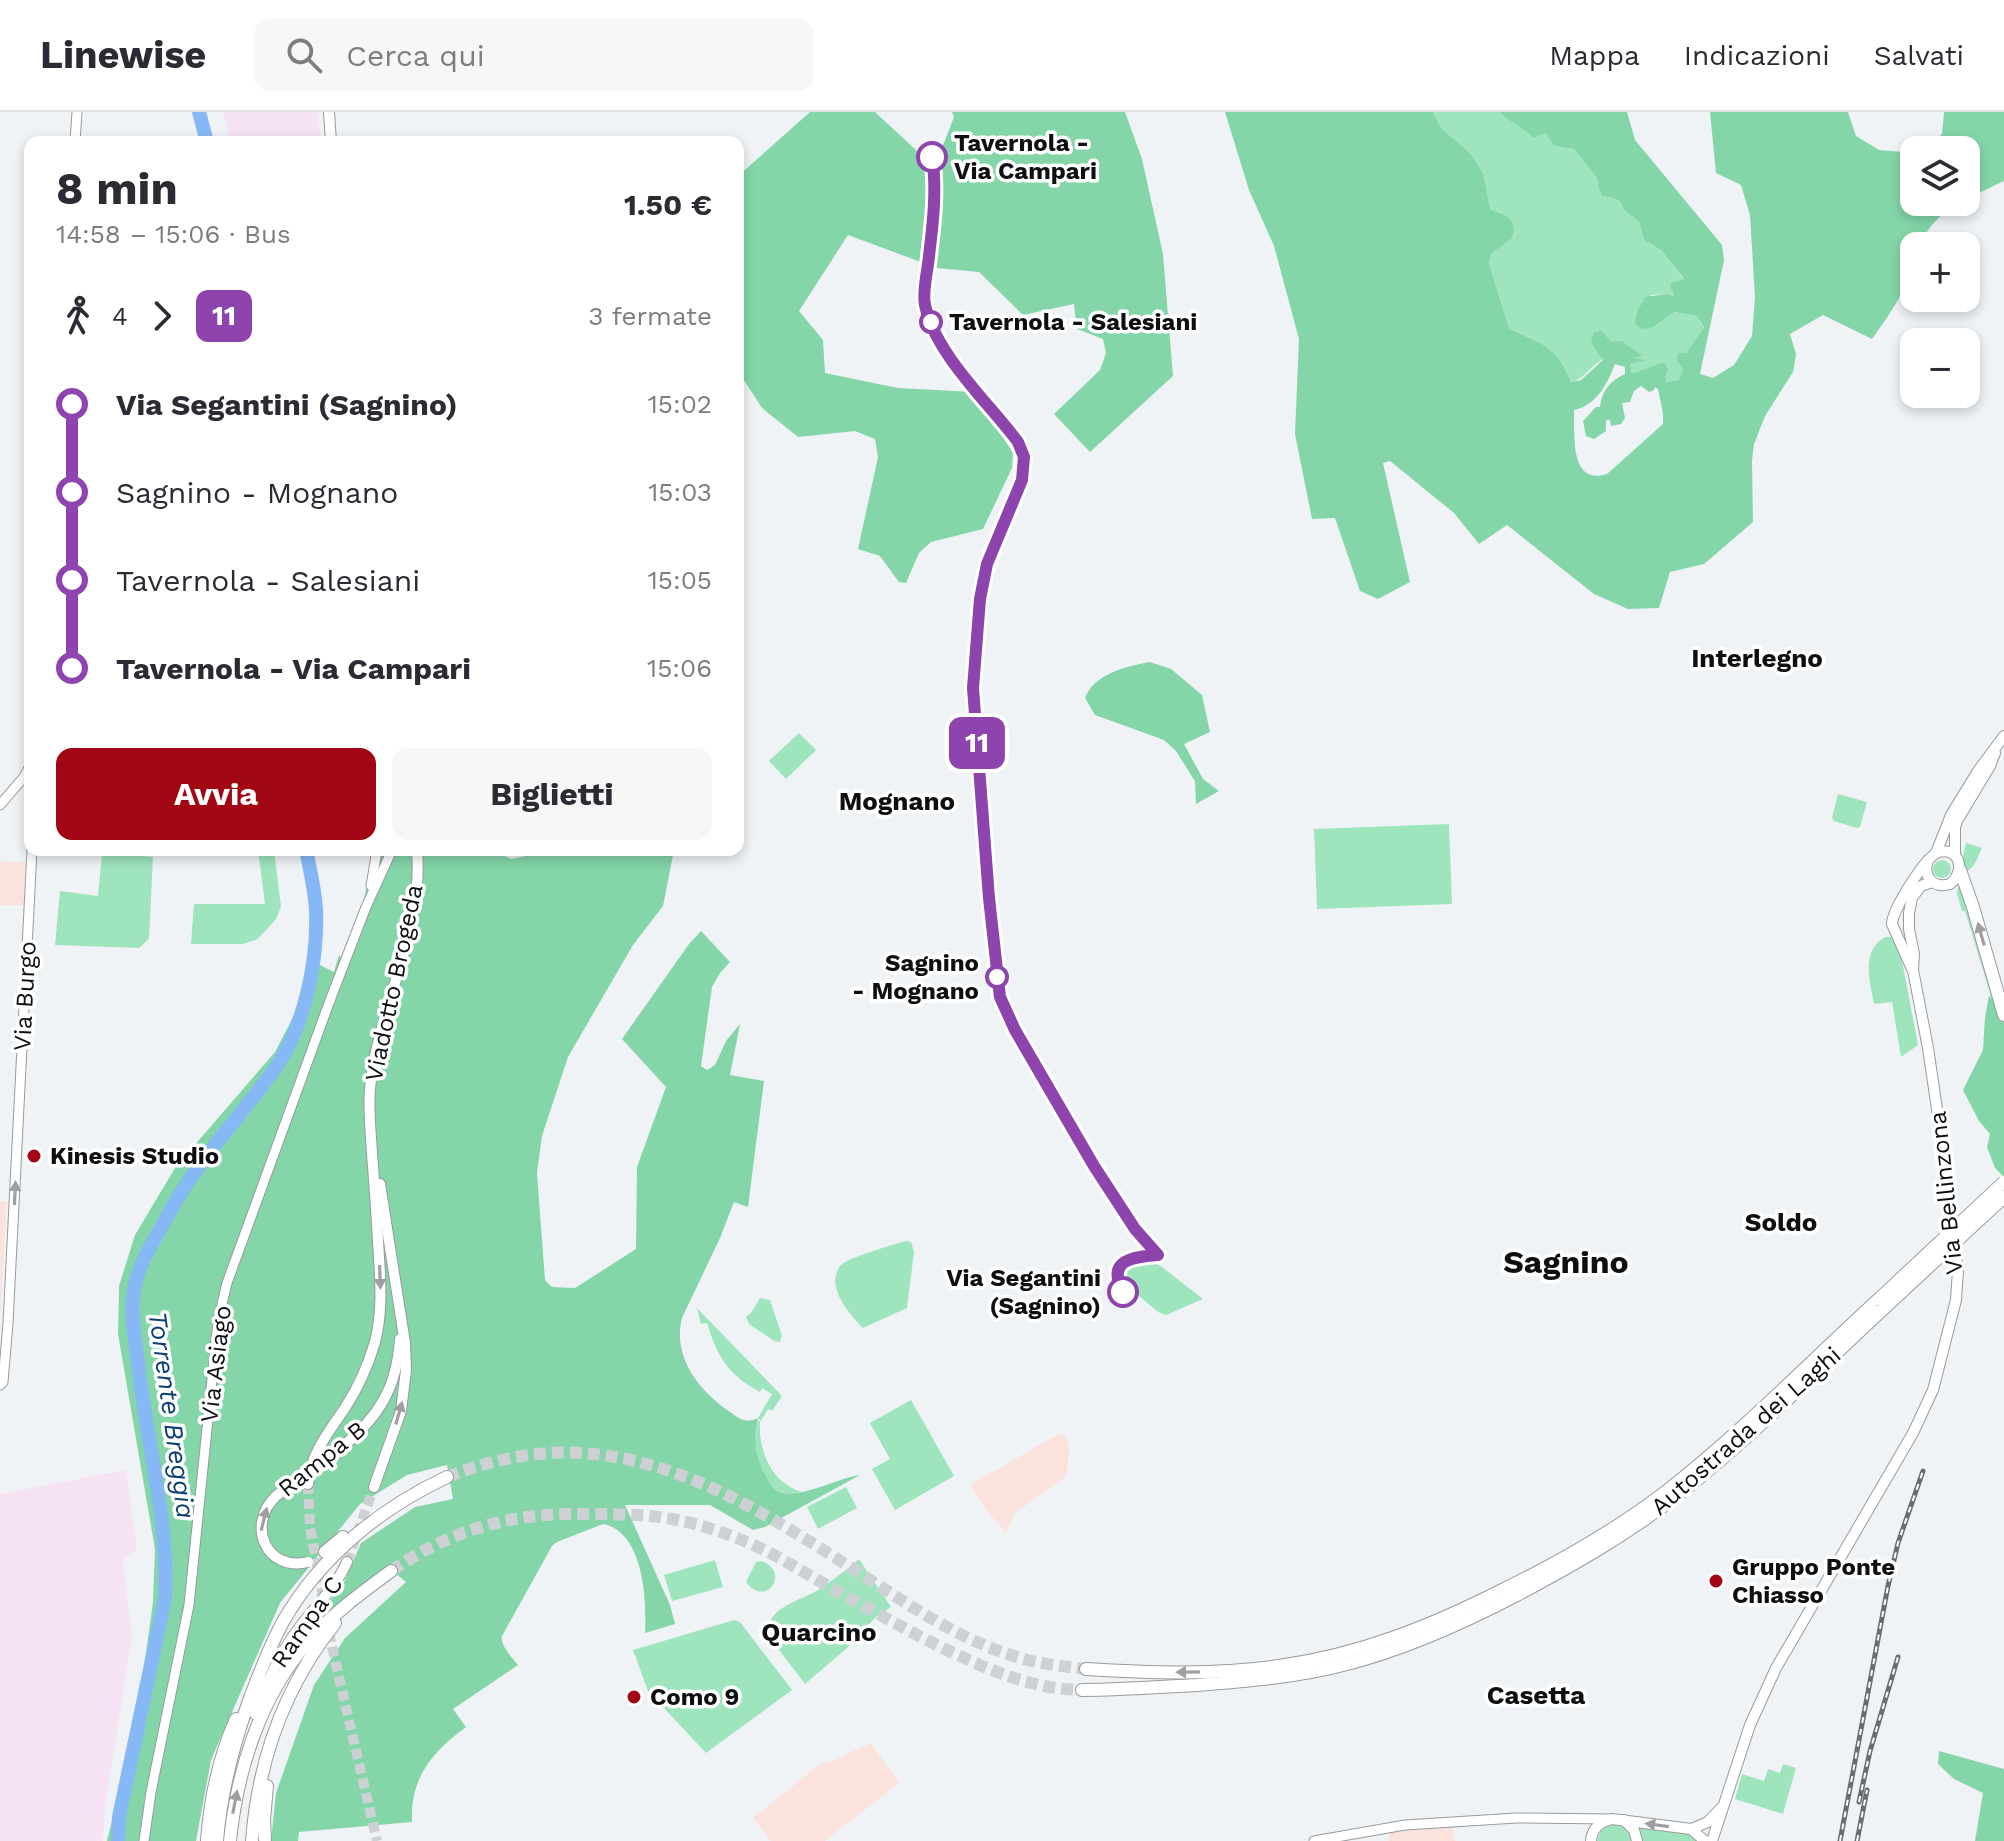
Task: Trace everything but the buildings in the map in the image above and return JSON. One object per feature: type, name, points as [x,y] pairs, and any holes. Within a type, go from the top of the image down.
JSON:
[{"type":"highway","points":[[1960,870],[2004,1015]]},
{"type":"highway","name":"Autostrada dei Laghi","points":[[1082,1690],[1277,1678],[1347,1664],[1424,1640],[1506,1594],[1606,1545],[1680,1494],[1728,1453],[2004,1182]]},
{"type":"highway","name":"Autostrada dei Laghi","points":[[1880,1305],[2004,1197]]},
{"type":"highway","points":[[325,1552],[400,1502],[447,1477]]},
{"type":"highway","points":[[217,1841],[232,1755],[246,1710],[264,1676],[283,1622],[321,1570],[350,1540],[400,1502]]},
{"type":"highway","points":[[244,1764],[264,1711],[291,1664],[317,1632],[391,1571]]},
{"type":"highway","name":"Autostrada dei Laghi","points":[[1086,1669],[1159,1672],[1262,1668],[1299,1663],[1338,1655],[1417,1630],[1506,1594]]},
{"type":"highway","points":[[259,1840],[269,1776],[288,1697],[312,1655],[355,1598]]},
{"type":"highway","points":[[230,1841],[235,1801],[264,1676]]},
{"type":"highway","points":[[207,1841],[222,1757],[238,1715],[264,1676]]},
{"type":"main road","points":[[329,112],[331,136]]},
{"type":"main road","points":[[2001,740],[1990,766],[1957,821],[1955,856],[1960,870],[1958,876],[1950,884],[1942,886],[1932,882],[1926,873],[1951,815],[2001,740]]},
{"type":"main road","points":[[1909,924],[1896,930],[1892,916],[1909,886],[1932,856],[1946,852],[1955,856]]},
{"type":"main road","name":"Viadotto Brogeda","points":[[308,1484],[315,1454],[356,1390],[377,1332],[380,1283],[370,1087],[376,1048],[414,906],[417,856]]},
{"type":"main road","name":"Via Bellinzona","points":[[1913,970],[1909,924],[1912,898],[1921,886],[1932,882]]},
{"type":"main road","name":"Via Bellinzona","points":[[1712,1841],[1750,1725],[1776,1668],[1918,1423],[1933,1390],[1956,1300],[1958,1270],[1928,1048],[1913,970],[1896,930]]},
{"type":"main road","name":"Viadotto Brogeda","points":[[370,1115],[399,1306]]},
{"type":"main road","points":[[374,1487],[401,1411],[406,1381],[399,1306]]},
{"type":"main road","name":"Rampa B","points":[[325,1552],[308,1562],[283,1561],[272,1553],[262,1539],[262,1517],[276,1496],[342,1447],[370,1422],[381,1406],[390,1389],[399,1354],[399,1306]]},
{"type":"main road","name":"Rampa C","points":[[264,1676],[301,1625],[334,1587],[347,1562]]},
{"type":"main road","points":[[1592,1837],[1602,1822],[1612,1819],[1691,1829],[1708,1822],[1723,1807]]},
{"type":"main road","points":[[1624,1820],[1634,1830],[1637,1841]]},
{"type":"main road","points":[[1691,1829],[1705,1841]]},
{"type":"street","points":[[75,136],[77,112]]},
{"type":"street","points":[[0,805],[24,776]]},
{"type":"street","name":"Via Burgo","points":[[1,1384],[8,1323],[32,856]]},
{"type":"street","name":"Via Asiago","points":[[366,907],[377,856]]},
{"type":"street","name":"Via Asiago","points":[[144,1841],[189,1605],[218,1321],[237,1255],[329,1003],[389,856]]},
{"type":"street","points":[[1314,1841],[1405,1825],[1516,1818],[1612,1819]]},
{"type":"street","points":[[1579,1818],[1588,1823],[1592,1837]]},
{"type":"shaded area","points":[[223,112],[318,112],[320,136],[229,136]]},
{"type":"shaded area","points":[[0,861],[25,862],[24,905],[0,905]]},
{"type":"shaded area","points":[[0,1201],[7,1202],[0,1319]]},
{"type":"shaded area","points":[[1063,1434],[1069,1452],[1067,1473],[1015,1513],[1006,1533],[970,1485]]},
{"type":"shaded area","points":[[126,1470],[137,1549],[123,1560],[132,1637],[105,1806],[103,1841],[0,1841],[0,1494]]},
{"type":"shaded area","points":[[871,1743],[899,1783],[825,1841],[771,1841],[753,1818],[820,1764]]},
{"type":"shaded area","points":[[1453,1826],[1455,1841],[1389,1841],[1388,1832]]},
{"type":"green space","points":[[810,112],[875,112],[917,151],[940,153],[954,117],[952,112],[1125,112],[1142,159],[1163,254],[1173,376],[1090,452],[1054,414],[1100,370],[1106,353],[1103,339],[1077,329],[1074,304],[1023,315],[979,272],[937,268],[848,235],[799,311],[823,340],[825,373],[898,388],[974,392],[1013,453],[1012,468],[983,529],[931,542],[919,553],[906,583],[899,582],[880,556],[858,549],[878,457],[875,439],[855,431],[798,437],[762,408],[744,380],[744,171]]},
{"type":"green space","points":[[1225,112],[1433,112],[1441,128],[1472,155],[1484,175],[1490,210],[1501,213],[1512,222],[1512,238],[1492,253],[1489,263],[1509,328],[1554,353],[1571,382],[1581,380],[1604,359],[1591,342],[1594,332],[1602,331],[1611,342],[1622,341],[1642,356],[1633,358],[1645,360],[1630,364],[1632,374],[1664,362],[1668,369],[1667,382],[1678,380],[1683,369],[1677,360],[1678,353],[1686,353],[1704,328],[1697,316],[1675,312],[1653,327],[1642,329],[1635,324],[1645,297],[1674,296],[1670,284],[1684,279],[1661,250],[1644,240],[1639,222],[1616,199],[1602,196],[1597,178],[1574,149],[1554,146],[1546,133],[1533,138],[1499,112],[1627,112],[1635,140],[1722,245],[1724,260],[1700,374],[1713,378],[1734,365],[1752,336],[1755,297],[1750,215],[1741,185],[1716,173],[1710,112],[1848,112],[1856,136],[1879,150],[1900,152],[1900,216],[1941,216],[1928,232],[1900,232],[1900,294],[1872,339],[1823,315],[1790,334],[1796,354],[1793,372],[1765,416],[1754,444],[1753,522],[1704,564],[1670,572],[1659,608],[1628,609],[1594,594],[1507,525],[1479,544],[1454,513],[1390,461],[1383,463],[1410,582],[1378,599],[1360,591],[1335,518],[1312,519],[1295,434],[1299,339],[1274,246],[1249,190]],"holes":[[[1615,364],[1625,367],[1625,374],[1611,383],[1600,407],[1596,407],[1583,421],[1586,436],[1594,439],[1606,431],[1606,420],[1610,420],[1611,426],[1621,424],[1625,418],[1622,403],[1630,402],[1634,391],[1641,386],[1649,392],[1655,387],[1658,389],[1663,424],[1607,474],[1595,476],[1580,465],[1575,444],[1574,410],[1595,399]]]},
{"type":"green space","points":[[1433,112],[1499,112],[1533,138],[1546,132],[1554,146],[1574,149],[1597,178],[1602,196],[1618,201],[1639,222],[1644,240],[1661,250],[1684,280],[1675,296],[1651,295],[1653,327],[1675,312],[1697,316],[1704,329],[1685,354],[1678,380],[1667,382],[1665,378],[1632,374],[1630,364],[1641,360],[1616,358],[1602,360],[1581,378],[1571,382],[1554,354],[1509,328],[1489,263],[1492,253],[1514,235],[1500,212],[1490,211],[1484,175],[1472,155],[1441,128]]},
{"type":"green space","points":[[1944,112],[2004,112],[2004,181],[1980,192],[1980,136],[1940,136]]},
{"type":"green space","points":[[1150,662],[1171,669],[1202,695],[1210,732],[1184,744],[1203,779],[1219,791],[1196,804],[1195,781],[1176,751],[1164,740],[1095,715],[1085,698],[1103,677]]},
{"type":"green space","points":[[799,733],[816,750],[786,779],[769,761]]},
{"type":"green space","points":[[1838,794],[1867,802],[1860,827],[1832,818]]},
{"type":"green space","points":[[1449,824],[1452,904],[1317,909],[1314,829]]},
{"type":"green space","points":[[1966,843],[1982,848],[1974,865],[1965,872],[1962,861]]},
{"type":"green space","points":[[102,856],[153,857],[149,939],[139,948],[55,945],[60,891],[98,896]]},
{"type":"green space","points":[[259,856],[275,856],[281,907],[276,919],[258,939],[243,944],[191,944],[194,904],[265,904]]},
{"type":"green space","points":[[371,856],[505,856],[511,859],[525,856],[673,856],[663,906],[633,945],[568,1057],[542,1136],[537,1173],[545,1280],[552,1287],[575,1288],[636,1249],[637,1167],[666,1087],[622,1039],[701,931],[730,962],[712,987],[701,1066],[707,1070],[715,1065],[726,1041],[740,1024],[730,1075],[764,1081],[748,1207],[734,1202],[682,1318],[681,1346],[691,1372],[708,1394],[743,1420],[758,1418],[757,1453],[764,1473],[775,1489],[783,1493],[804,1492],[860,1475],[765,1527],[753,1530],[710,1505],[625,1505],[670,1605],[675,1624],[645,1633],[640,1570],[627,1540],[617,1530],[603,1524],[557,1542],[502,1636],[505,1647],[518,1665],[453,1709],[466,1727],[433,1756],[419,1779],[412,1806],[412,1822],[299,1832],[298,1841],[271,1841],[276,1793],[314,1685],[345,1638],[406,1582],[389,1568],[334,1607],[313,1629],[270,1686],[299,1635],[342,1587],[361,1543],[415,1507],[453,1499],[447,1465],[407,1475],[360,1504],[280,1603],[211,1760],[196,1841],[107,1841],[137,1718],[153,1602],[155,1549],[118,1334],[119,1286],[135,1235],[175,1168],[275,1052],[320,965],[334,972],[362,909]]},
{"type":"green space","points":[[1938,860],[1946,860],[1951,869],[1949,876],[1938,878],[1933,873],[1933,865]]},
{"type":"green space","points":[[1960,885],[2004,1036],[1997,1041],[1990,993],[1957,894]]},
{"type":"green space","points":[[1885,937],[1896,940],[1900,950],[1918,1045],[1901,1057],[1892,1002],[1874,1004],[1869,977],[1872,951]]},
{"type":"green space","points":[[1989,996],[2004,1011],[2004,1177],[1995,1168],[1987,1147],[1990,1134],[1979,1121],[1963,1090],[1983,1050]]},
{"type":"green space","points":[[911,1242],[914,1252],[907,1308],[863,1328],[841,1300],[835,1283],[836,1274],[840,1266],[861,1255]]},
{"type":"green space","points":[[1146,1262],[1162,1267],[1203,1299],[1166,1315],[1158,1312],[1138,1295],[1127,1280],[1129,1269]]},
{"type":"green space","points":[[760,1298],[770,1300],[782,1336],[780,1342],[749,1324],[746,1317]]},
{"type":"green space","points":[[697,1308],[782,1396],[761,1421],[758,1418],[772,1394],[749,1386],[725,1364],[707,1323],[701,1324]]},
{"type":"green space","points":[[911,1400],[954,1476],[895,1510],[872,1469],[890,1459],[870,1423]]},
{"type":"green space","points":[[758,1420],[764,1455],[775,1474],[802,1492],[780,1492],[765,1477],[756,1448]]},
{"type":"green space","points":[[846,1487],[857,1508],[818,1529],[807,1507]]},
{"type":"green space","points":[[859,1559],[891,1607],[877,1616],[846,1649],[805,1684],[770,1638],[771,1620],[784,1607],[818,1590]]},
{"type":"green space","points":[[715,1560],[723,1587],[672,1601],[664,1575]]},
{"type":"green space","points":[[762,1561],[771,1567],[775,1580],[767,1590],[760,1592],[746,1582],[756,1562]]},
{"type":"green space","points":[[734,1620],[740,1622],[792,1690],[706,1753],[648,1691],[633,1650]]},
{"type":"green space","points":[[1939,1751],[2004,1769],[2004,1841],[1975,1841],[1983,1793],[1954,1779],[1938,1764]]},
{"type":"green space","points":[[1783,1764],[1796,1768],[1783,1814],[1735,1799],[1742,1774],[1764,1781],[1768,1769],[1780,1773]]},
{"type":"green space","points":[[1610,1824],[1624,1828],[1631,1841],[1597,1841],[1601,1830]]},
{"type":"green space","points":[[1636,1825],[1693,1835],[1698,1841],[1640,1841]]},
{"type":"waterway","name":"Torrente Breggia","points":[[199,112],[205,136]]},
{"type":"waterway","name":"Torrente Breggia","points":[[118,1841],[119,1817],[165,1598],[164,1538],[133,1324],[135,1285],[146,1255],[183,1189],[276,1067],[295,1032],[308,992],[315,950],[315,895],[307,856]]},
{"type":"tunnel","points":[[447,1477],[511,1458],[560,1453],[607,1456],[653,1466],[741,1502],[974,1641],[1032,1661],[1086,1669]]},
{"type":"tunnel","points":[[308,1484],[310,1527],[332,1647],[377,1841]]},
{"type":"tunnel","points":[[347,1562],[374,1487]]},
{"type":"tunnel","points":[[391,1571],[460,1534],[508,1520],[559,1514],[622,1514],[670,1519],[715,1530],[758,1547],[915,1634],[983,1666],[1016,1679],[1061,1689],[1082,1690]]},
{"type":"railway","points":[[1840,1841],[1888,1586],[1898,1543],[1923,1471]]},
{"type":"railway","points":[[1859,1802],[1870,1751],[1898,1657]]},
{"type":"railway","points":[[1857,1841],[1867,1790]]},
{"type":"bus line","name":"11","points":[[932,157],[935,176],[924,303],[940,341],[959,371],[1010,431],[1024,457],[1022,480],[987,564],[980,599],[973,688],[1000,997],[1015,1030],[1094,1166],[1135,1229],[1158,1255],[1137,1257],[1121,1265],[1118,1277],[1123,1292]]},
{"type":"place","name":"Tavernola - Via Campari","points":[[932,157]]},
{"type":"place","name":"Tavernola - Salesiani","points":[[931,322]]},
{"type":"place","name":"Sagnino - Mognano","points":[[997,977]]},
{"type":"place","name":"Kinesis Studio","points":[[34,1156]]},
{"type":"place","name":"Via Segantini (Sagnino)","points":[[1123,1292]]},
{"type":"place","name":"Gruppo Ponte Chiasso","points":[[1716,1581]]},
{"type":"place","name":"Como 9","points":[[634,1697]]},
{"type":"district","name":"Interlegno","points":[[1757,658]]},
{"type":"district","name":"Mognano","points":[[897,801]]},
{"type":"district","name":"Soldo","points":[[1781,1222]]},
{"type":"district","name":"Sagnino","points":[[1566,1262]]},
{"type":"district","name":"Quarcino","points":[[819,1632]]},
{"type":"district","name":"Casetta","points":[[1536,1695]]}]
